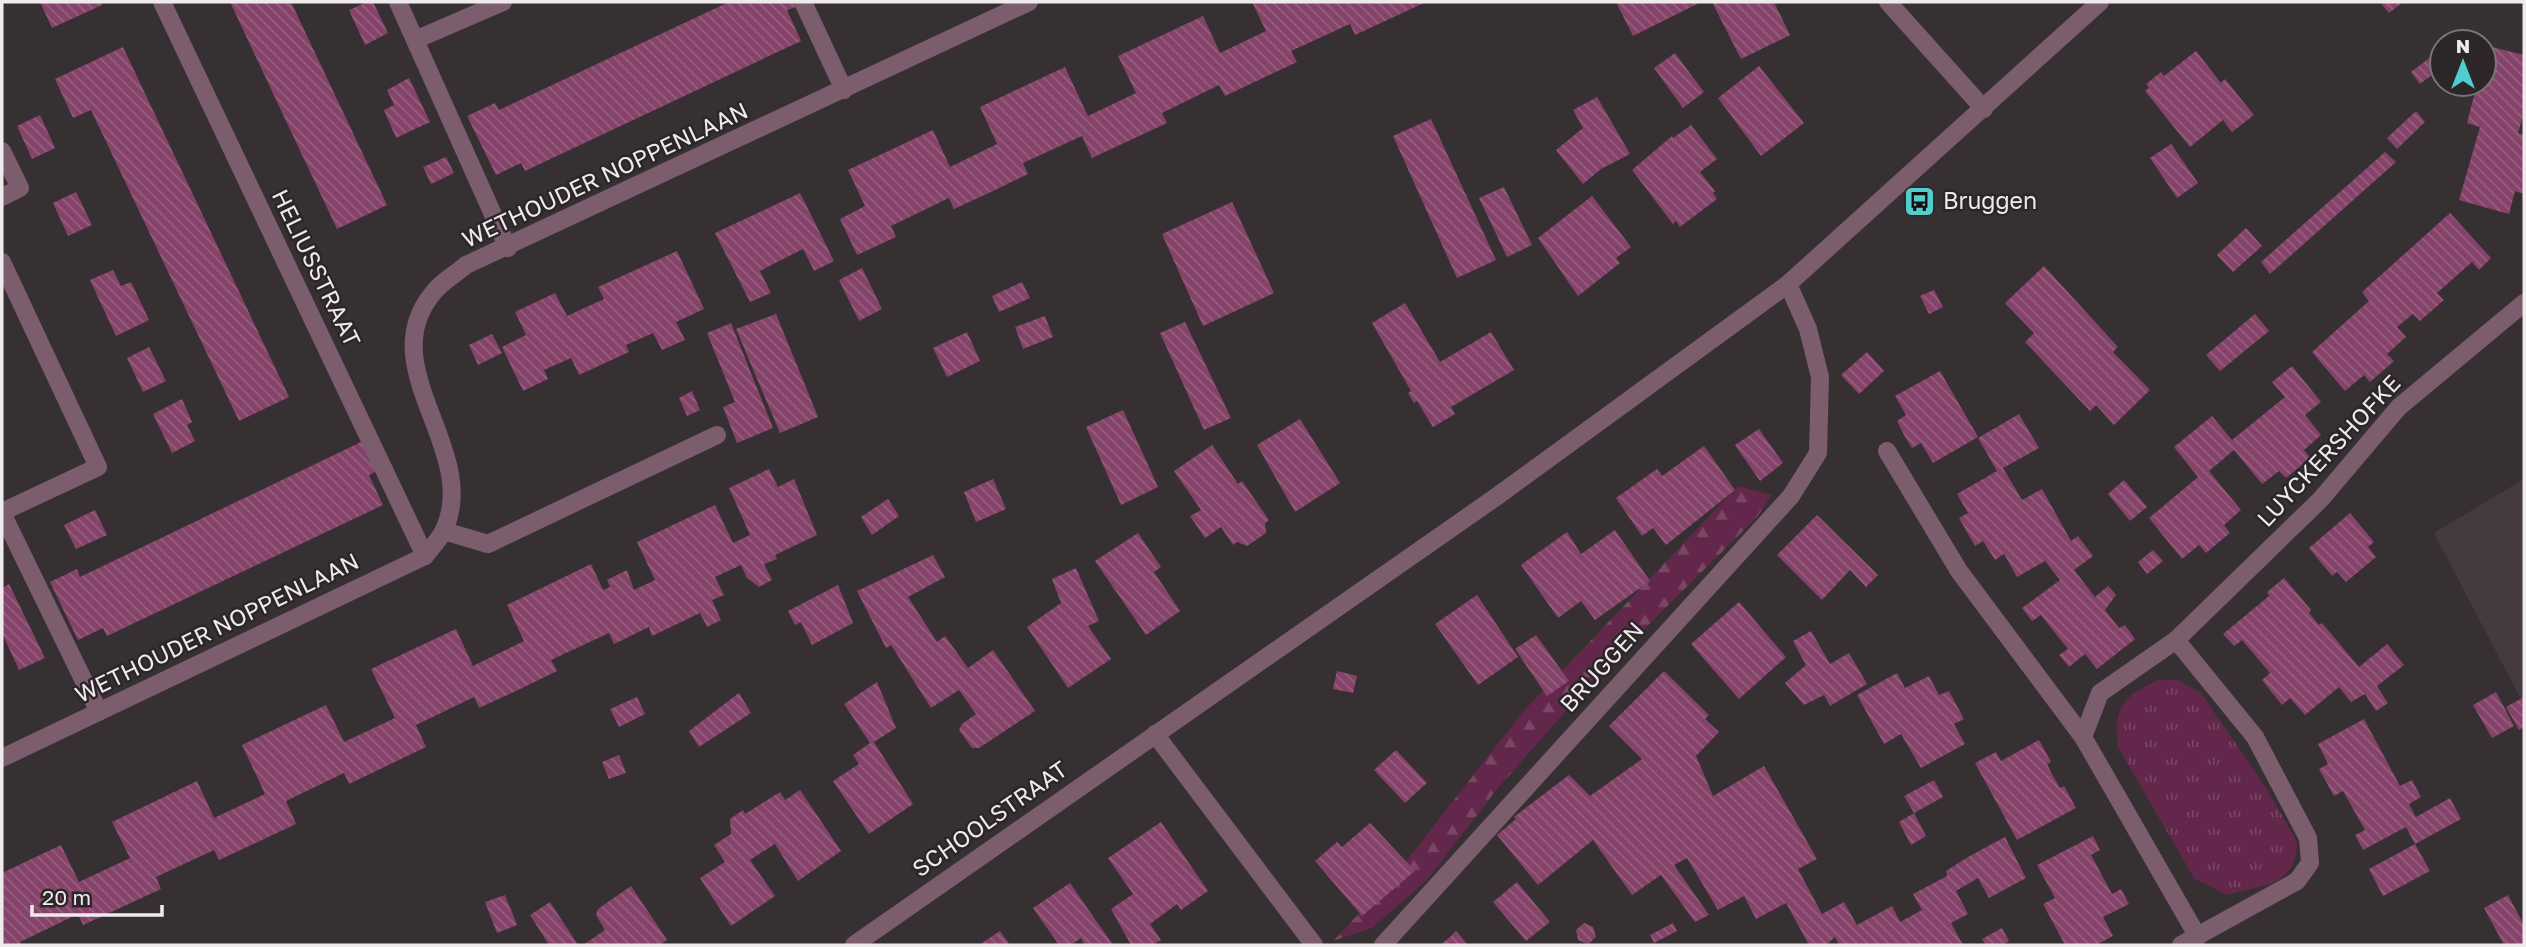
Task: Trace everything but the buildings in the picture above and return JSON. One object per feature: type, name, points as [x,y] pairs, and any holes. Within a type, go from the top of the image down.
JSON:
[{"type":"street","name":"HELIUSSTRAAT","points":[[162,2],[425,556]]},
{"type":"street","points":[[398,2],[508,248]]},
{"type":"street","points":[[415,40],[503,2]]},
{"type":"street","points":[[803,2],[844,90]]},
{"type":"street","name":"WETHOUDER NOPPENLAAN","points":[[2,758],[425,556],[444,531],[452,505],[451,468],[415,370],[414,331],[432,293],[466,265],[508,248],[1029,2]]},
{"type":"street","points":[[1888,2],[1984,109]]},
{"type":"street","points":[[1314,945],[1155,734],[1496,497],[1788,284],[2100,2]]},
{"type":"street","points":[[2,151],[20,188],[2,197]]},
{"type":"street","points":[[2,262],[98,467],[2,512],[99,712]]},
{"type":"street","name":"BRUGGEN","points":[[1383,945],[1791,496],[1818,453],[1820,377],[1808,330],[1788,284]]},
{"type":"street","name":"LUYCKERSHOFKE","points":[[2084,737],[2100,693],[2176,640],[2321,499],[2399,407],[2524,303]]},
{"type":"street","points":[[444,531],[488,544],[717,435]]},
{"type":"street","points":[[1888,451],[1959,571],[2084,737],[2198,937]]},
{"type":"street","points":[[2176,640],[2255,737],[2308,838],[2310,863],[2297,881],[2181,945]]},
{"type":"street","name":"SCHOOLSTRAAT","points":[[854,945],[1155,734]]},
{"type":"shaded area","points":[[2524,479],[2524,705],[2434,533]]},
{"type":"green space","points":[[1738,486],[1772,495],[1757,517],[1596,677],[1497,789],[1427,880],[1372,928],[1333,941],[1393,878],[1521,714]]},
{"type":"green space","points":[[2158,680],[2178,680],[2201,693],[2266,788],[2297,842],[2291,867],[2275,881],[2227,895],[2194,878],[2118,747],[2117,722],[2123,705],[2136,692]]},
{"type":"place","name":"Bruggen","points":[[1920,201]]}]
